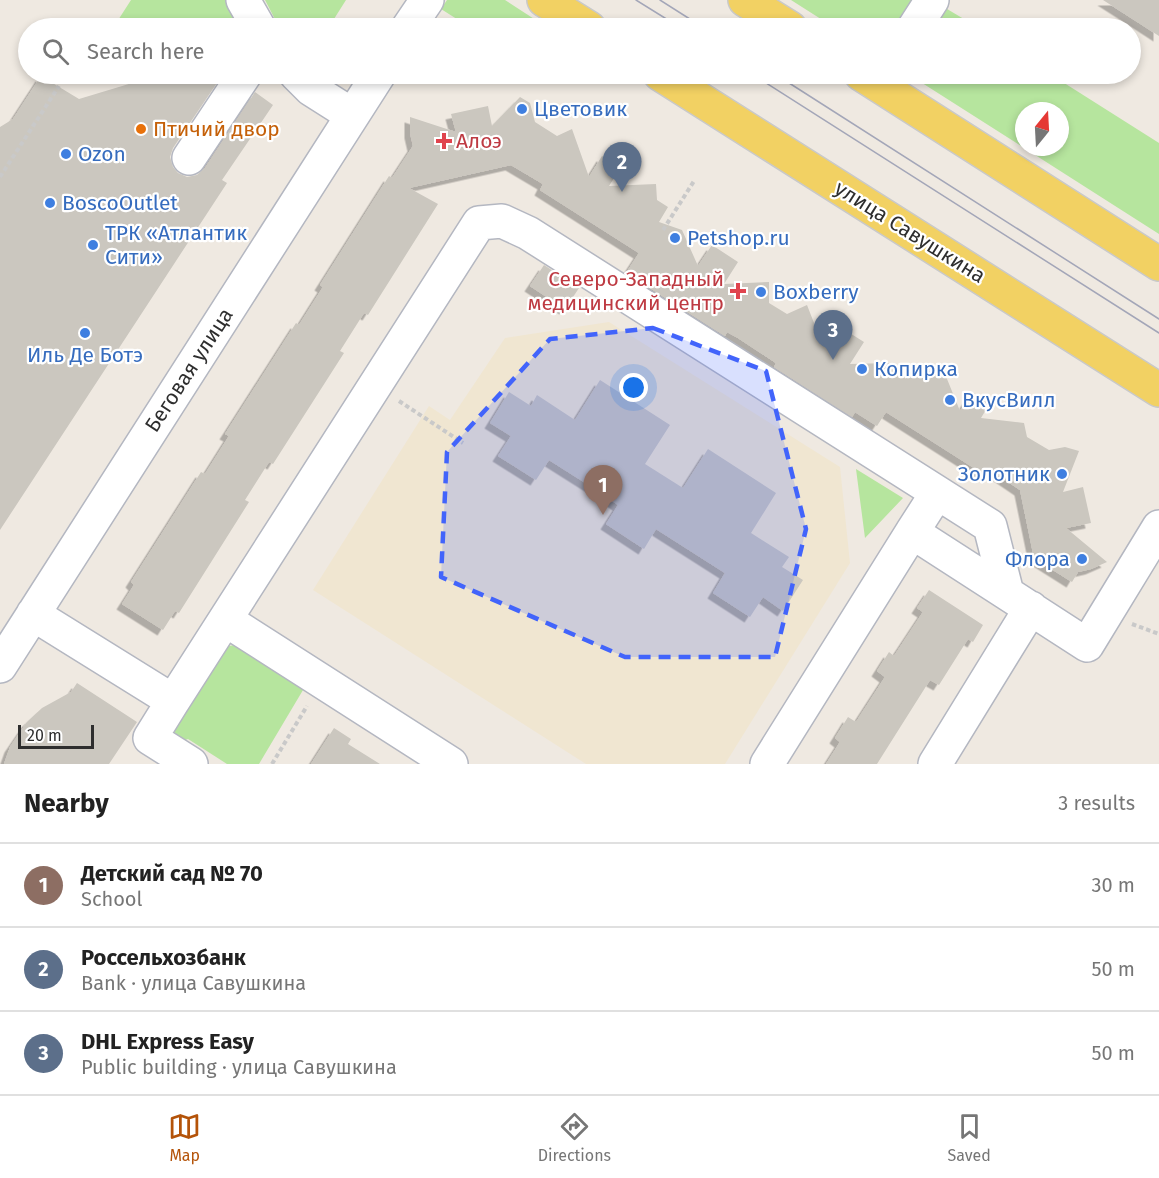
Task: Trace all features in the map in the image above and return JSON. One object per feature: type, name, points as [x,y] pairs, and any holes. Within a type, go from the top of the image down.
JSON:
[{"type":"main road","points":[[544,0],[573,18]]},
{"type":"main road","points":[[745,0],[774,18]]},
{"type":"main road","name":"улица Савушкина","points":[[676,84],[1159,390]]},
{"type":"main road","points":[[886,84],[1159,264]]},
{"type":"street","points":[[243,0],[253,18]]},
{"type":"street","points":[[415,18],[427,0]]},
{"type":"street","points":[[920,18],[932,0]]},
{"type":"street","points":[[189,158],[238,84]]},
{"type":"street","points":[[306,84],[352,115]]},
{"type":"street","name":"Беговая улица","points":[[0,666],[372,84]]},
{"type":"street","points":[[191,764],[150,738],[479,223],[502,221],[528,233],[990,526],[1019,601],[935,764]]},
{"type":"street","points":[[767,764],[937,493]]},
{"type":"street","points":[[912,532],[1088,645],[1159,527]]},
{"type":"street","points":[[33,614],[173,701]]},
{"type":"street","points":[[226,620],[451,764]]},
{"type":"path","points":[[0,177],[59,86]]},
{"type":"path","points":[[663,230],[694,181]]},
{"type":"path","points":[[375,386],[463,443]]},
{"type":"path","points":[[272,764],[323,681]]},
{"type":"highlighted area","points":[[653,328],[766,371],[806,529],[775,657],[625,657],[441,577],[447,452],[550,339]]},
{"type":"shaded area","points":[[609,322],[840,467],[850,563],[725,764],[586,764],[313,590],[429,406],[450,420],[505,338]]},
{"type":"green space","points":[[131,0],[225,0],[235,18],[119,18]]},
{"type":"green space","points":[[265,0],[346,0],[335,18],[274,18]]},
{"type":"green space","points":[[447,0],[505,0],[533,18],[455,18],[441,9]]},
{"type":"green space","points":[[791,0],[919,0],[908,18],[819,18]]},
{"type":"green space","points":[[942,6],[962,18],[934,18]]},
{"type":"green space","points":[[924,84],[1066,84],[1159,143],[1159,234],[1037,156],[1069,156],[1069,102],[1015,102],[1015,142]]},
{"type":"green space","points":[[856,469],[903,498],[865,538]]},
{"type":"green space","points":[[240,644],[306,685],[259,764],[227,764],[188,739],[180,742],[170,737],[221,651],[229,646]]},
{"type":"building","points":[[1103,0],[1159,0],[1159,36],[1141,24],[1141,18],[1131,18]]},
{"type":"building","name":"ТРК «Атлантик Сити»","points":[[36,84],[54,84],[79,99],[129,84],[216,84],[173,148],[170,157],[178,173],[187,177],[197,175],[205,168],[255,92],[273,105],[222,180],[227,183],[0,530],[0,127],[13,119]]},
{"type":"building","points":[[520,97],[530,103],[535,122],[557,136],[572,129],[589,177],[602,156],[621,167],[609,186],[656,184],[657,200],[668,207],[659,222],[682,230],[698,266],[712,245],[738,262],[724,284],[769,282],[769,303],[787,314],[807,305],[823,346],[837,325],[864,342],[850,364],[889,363],[907,380],[916,366],[927,372],[943,369],[960,411],[972,392],[990,403],[981,418],[1024,423],[1027,437],[1049,450],[1065,447],[1079,451],[1063,492],[1083,487],[1091,523],[1066,528],[1107,562],[1078,572],[1072,582],[1034,558],[1020,490],[989,469],[985,475],[886,412],[877,426],[855,412],[852,417],[774,367],[776,363],[738,338],[727,332],[725,336],[650,288],[652,285],[628,270],[639,253],[540,190],[543,184],[511,165],[409,188],[438,204],[368,315],[364,313],[340,351],[344,353],[273,464],[269,462],[245,500],[249,502],[179,613],[175,611],[163,630],[122,604],[134,585],[131,582],[201,472],[205,474],[229,436],[225,434],[296,323],[299,325],[323,287],[320,285],[389,176],[392,178],[413,146],[410,117],[456,132],[451,114],[488,106],[492,126]]},
{"type":"building","points":[[544,265],[579,288],[565,309],[530,286]]},
{"type":"building","points":[[600,380],[670,425],[645,464],[683,488],[708,449],[776,493],[751,533],[789,557],[782,567],[803,580],[783,611],[763,597],[750,617],[713,593],[725,573],[656,529],[644,549],[606,524],[618,505],[598,491],[549,460],[536,480],[498,456],[511,436],[490,423],[509,392],[531,406],[537,395],[575,420]]},
{"type":"building","points":[[929,590],[983,625],[973,642],[968,639],[939,685],[930,680],[877,764],[826,764],[840,742],[835,738],[848,717],[856,722],[885,677],[877,671],[889,652],[894,656],[923,612],[917,608]]},
{"type":"building","points":[[77,683],[137,722],[109,764],[4,764],[10,747],[27,722],[42,708],[71,692]]},
{"type":"building","points":[[334,728],[351,739],[348,744],[380,764],[311,764]]},
{"type":"tram line","points":[[636,0],[665,18]]},
{"type":"tram line","points":[[660,0],[688,18]]},
{"type":"tram line","points":[[768,84],[1159,333]]},
{"type":"tram line","points":[[791,84],[1159,319]]},
{"type":"place","name":"Цветовик","points":[[522,109]]},
{"type":"place","name":"Птичий двор","points":[[141,129]]},
{"type":"place","name":"Алоэ","points":[[444,141]]},
{"type":"place","name":"Ozon","points":[[66,154]]},
{"type":"place","name":"Россельхозбанк","points":[[622,192]]},
{"type":"place","name":"BoscoOutlet","points":[[50,203]]},
{"type":"place","name":"Petshop.ru","points":[[675,238]]},
{"type":"place","name":"ТРК «Атлантик Сити»","points":[[93,245]]},
{"type":"place","name":"Северо-Западный медицинский центр","points":[[738,291]]},
{"type":"place","name":"Boxberry","points":[[761,292]]},
{"type":"place","name":"Иль Де Ботэ","points":[[85,333]]},
{"type":"place","name":"DHL Express Easy","points":[[833,360]]},
{"type":"place","name":"Копирка","points":[[862,369]]},
{"type":"place","name":"ВкусВилл","points":[[950,400]]},
{"type":"place","name":"Золотник","points":[[1062,474]]},
{"type":"place","name":"Детский сад № 70","points":[[603,515]]},
{"type":"place","name":"Флора","points":[[1082,559]]}]
